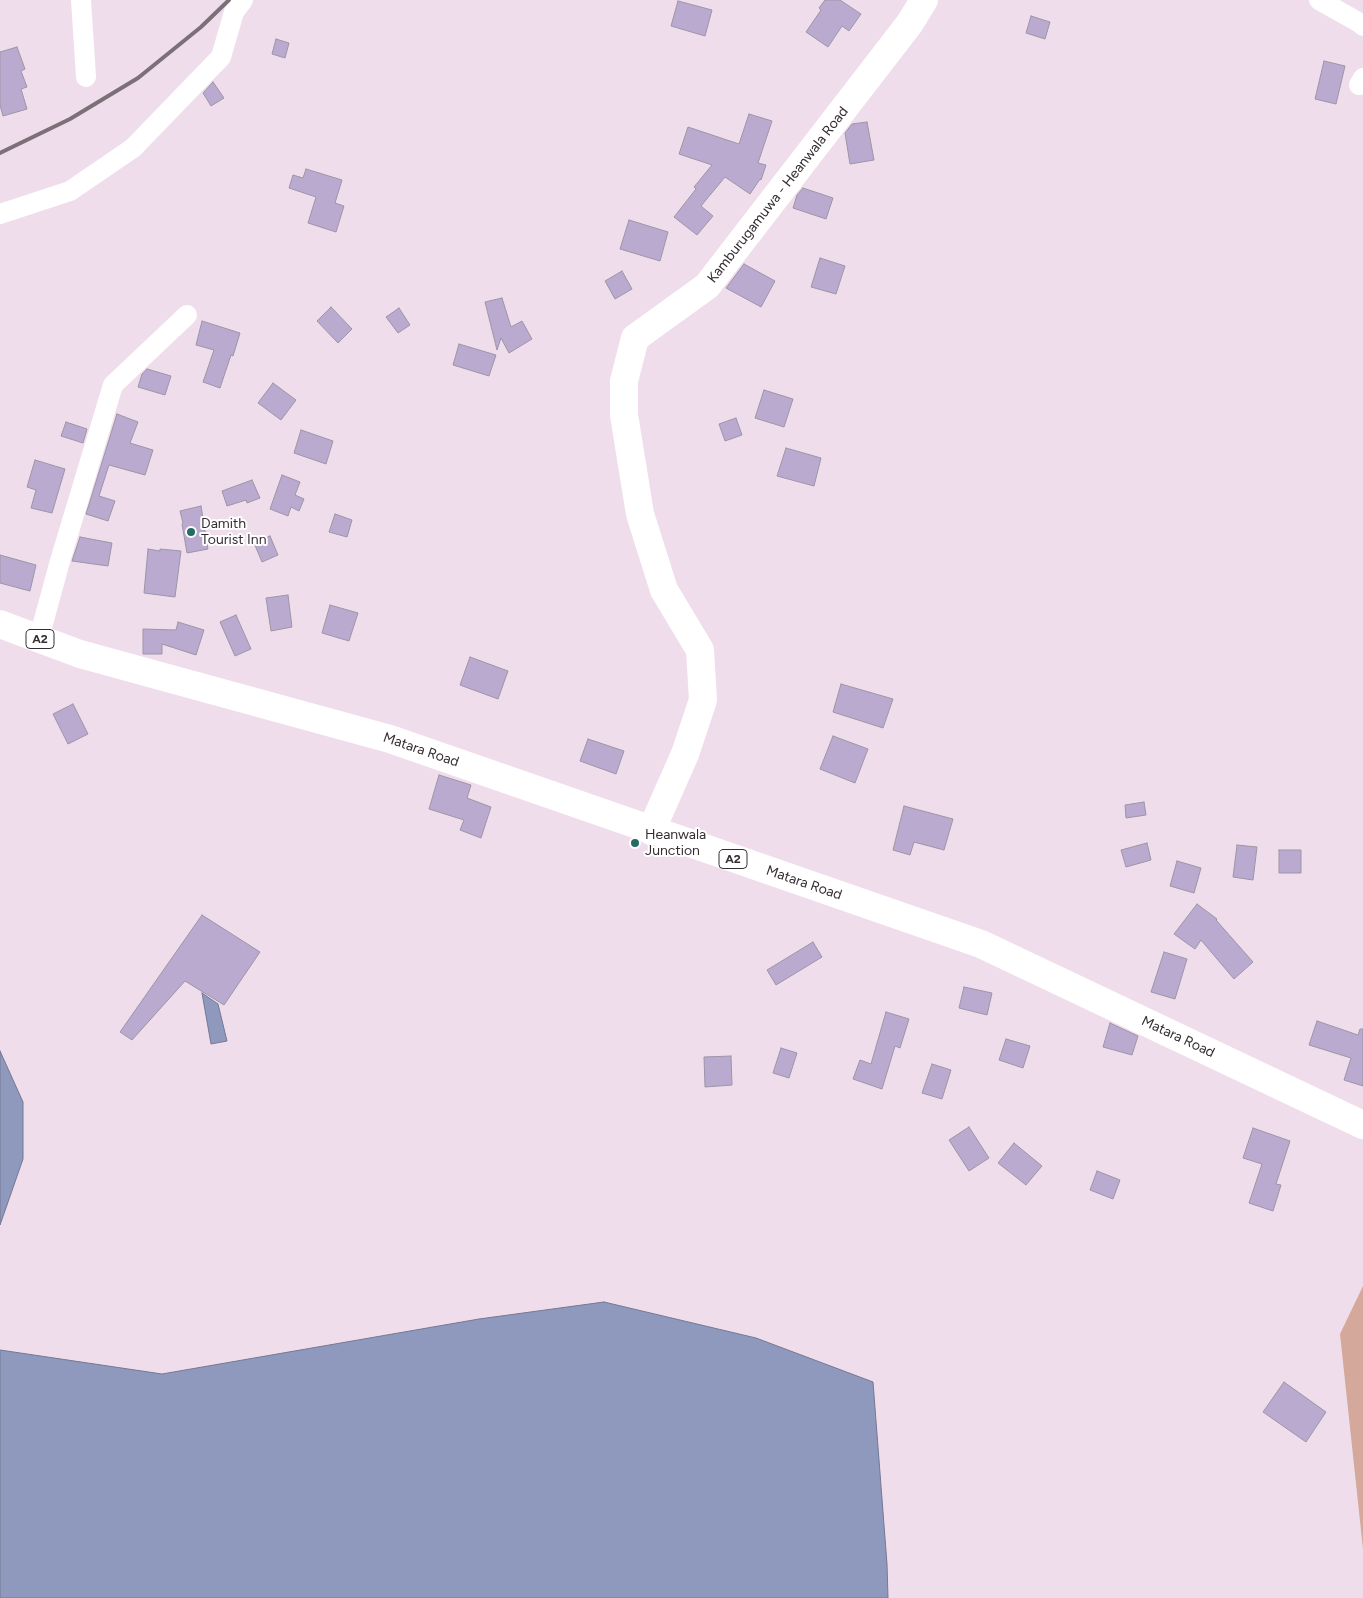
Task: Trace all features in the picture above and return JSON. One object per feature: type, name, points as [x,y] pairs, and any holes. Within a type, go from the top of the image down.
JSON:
[{"type":"main road","name":"Kamburugamuwa - Heanwala Road","points":[[651,831],[685,754],[703,700],[700,650],[664,590],[640,514],[624,415],[624,381],[635,338],[707,286],[910,23],[924,0]]},
{"type":"main road","name":"Matara Road","points":[[0,624],[80,654]]},
{"type":"main road","name":"Matara Road","points":[[0,639],[80,654],[390,739],[981,944],[1363,1125]]},
{"type":"street","points":[[80,0],[86,77]]},
{"type":"street","points":[[0,214],[70,191],[133,148],[221,57],[234,12],[243,0]]},
{"type":"street","points":[[1319,0],[1363,26]]},
{"type":"street","points":[[39,638],[62,553],[114,385],[124,373],[187,316]]},
{"type":"shaded area","points":[[1363,1286],[1363,1549],[1340,1334]]},
{"type":"water","points":[[202,993],[218,1004],[227,1041],[211,1044]]},
{"type":"water","points":[[0,1051],[23,1102],[23,1159],[0,1225]]},
{"type":"water","points":[[604,1302],[756,1338],[873,1382],[888,1598],[0,1598],[0,1350],[162,1374],[479,1319]]},
{"type":"building","points":[[825,0],[840,0],[861,14],[849,31],[842,26],[828,47],[806,32],[821,10],[819,8]]},
{"type":"building","points":[[678,1],[712,10],[705,36],[671,26]]},
{"type":"building","points":[[1031,16],[1050,22],[1045,39],[1026,33]]},
{"type":"building","points":[[276,39],[289,43],[285,58],[272,54]]},
{"type":"building","points":[[17,47],[25,69],[21,71],[27,87],[21,89],[27,109],[3,116],[0,105],[0,52]]},
{"type":"building","points":[[1324,61],[1345,66],[1336,104],[1315,99]]},
{"type":"building","points":[[213,82],[224,98],[211,106],[203,93]]},
{"type":"building","points":[[749,114],[772,121],[758,163],[766,165],[761,180],[750,194],[725,177],[701,206],[713,216],[697,235],[674,217],[696,189],[694,187],[712,165],[679,154],[688,127],[739,144]]},
{"type":"building","points":[[867,122],[874,160],[850,164],[845,133],[852,124]]},
{"type":"building","points":[[306,169],[342,180],[335,203],[344,206],[336,232],[308,223],[316,197],[289,188],[293,175],[303,178]]},
{"type":"building","points":[[803,188],[833,198],[826,219],[793,208],[797,195]]},
{"type":"building","points":[[629,220],[668,232],[660,261],[620,249]]},
{"type":"building","points":[[820,258],[845,266],[836,294],[811,287]]},
{"type":"building","points":[[744,264],[775,281],[761,307],[726,288]]},
{"type":"building","points":[[622,271],[632,289],[615,299],[605,281]]},
{"type":"building","points":[[502,298],[511,327],[522,321],[532,339],[509,353],[501,338],[497,350],[485,302]]},
{"type":"building","points":[[331,307],[352,329],[338,343],[317,321]]},
{"type":"building","points":[[399,308],[410,325],[398,333],[386,317]]},
{"type":"building","points":[[202,321],[240,333],[220,388],[203,382],[214,350],[196,345]]},
{"type":"building","points":[[459,344],[496,355],[489,376],[453,365]]},
{"type":"building","points":[[147,369],[171,376],[165,395],[138,387],[142,374]]},
{"type":"building","points":[[273,383],[296,400],[281,420],[258,403]]},
{"type":"building","points":[[764,390],[793,399],[784,427],[755,418]]},
{"type":"building","points":[[117,414],[138,422],[130,443],[153,450],[145,475],[109,465],[99,496],[115,501],[108,521],[86,514]]},
{"type":"building","points":[[736,418],[742,435],[725,441],[719,424]]},
{"type":"building","points":[[66,422],[87,429],[83,443],[61,436]]},
{"type":"building","points":[[301,430],[333,441],[326,464],[294,453]]},
{"type":"building","points":[[786,448],[821,458],[814,486],[777,476]]},
{"type":"building","points":[[35,460],[65,469],[52,513],[31,508],[36,490],[27,487]]},
{"type":"building","points":[[282,475],[300,482],[295,495],[304,499],[299,511],[291,507],[288,516],[270,509]]},
{"type":"building","points":[[252,480],[260,498],[247,503],[246,500],[227,506],[222,491]]},
{"type":"building","points":[[201,506],[208,549],[187,553],[180,511]]},
{"type":"building","points":[[335,514],[352,520],[347,537],[329,532]]},
{"type":"building","points":[[270,536],[278,555],[262,562],[254,543]]},
{"type":"building","points":[[80,537],[112,543],[108,566],[72,561]]},
{"type":"building","points":[[148,549],[181,551],[175,597],[144,593]]},
{"type":"building","points":[[0,555],[36,565],[30,591],[0,583]]},
{"type":"building","points":[[288,595],[292,627],[271,631],[266,598]]},
{"type":"building","points":[[330,605],[358,613],[349,641],[322,633]]},
{"type":"building","points":[[236,615],[251,649],[235,656],[220,622]]},
{"type":"building","points":[[178,622],[204,630],[196,655],[162,644],[162,654],[143,654],[143,629],[176,630]]},
{"type":"building","points":[[470,657],[508,671],[498,699],[460,685]]},
{"type":"building","points":[[841,684],[893,699],[883,728],[833,712]]},
{"type":"building","points":[[73,704],[88,734],[68,744],[53,714]]},
{"type":"building","points":[[833,736],[868,749],[855,783],[820,769]]},
{"type":"building","points":[[588,739],[624,751],[616,774],[580,761]]},
{"type":"building","points":[[439,775],[471,785],[467,798],[491,807],[481,838],[460,830],[464,820],[429,809]]},
{"type":"building","points":[[1144,802],[1146,815],[1126,818],[1125,805]]},
{"type":"building","points":[[904,806],[953,819],[944,850],[914,842],[910,855],[893,850]]},
{"type":"building","points":[[1147,843],[1151,860],[1126,867],[1121,850]]},
{"type":"building","points":[[1237,845],[1257,847],[1253,880],[1233,877]]},
{"type":"building","points":[[1279,850],[1301,850],[1301,873],[1279,873]]},
{"type":"building","points":[[1177,861],[1201,868],[1194,893],[1170,886]]},
{"type":"building","points":[[1197,904],[1217,919],[1253,962],[1234,979],[1201,940],[1195,949],[1174,934]]},
{"type":"building","points":[[202,915],[260,952],[224,1005],[185,981],[132,1040],[120,1032]]},
{"type":"building","points":[[813,942],[822,957],[776,985],[767,970]]},
{"type":"building","points":[[1164,952],[1187,959],[1175,999],[1151,992]]},
{"type":"building","points":[[964,987],[992,993],[987,1015],[959,1008]]},
{"type":"building","points":[[886,1012],[909,1019],[900,1048],[895,1046],[882,1089],[853,1079],[860,1060],[871,1064]]},
{"type":"building","points":[[1317,1021],[1358,1035],[1360,1029],[1363,1029],[1363,1086],[1344,1080],[1351,1058],[1309,1045]]},
{"type":"building","points":[[1110,1023],[1138,1036],[1132,1055],[1103,1047]]},
{"type":"building","points":[[1006,1039],[1030,1046],[1023,1068],[999,1060]]},
{"type":"building","points":[[781,1048],[797,1053],[789,1078],[773,1073]]},
{"type":"building","points":[[731,1056],[732,1085],[705,1087],[704,1057]]},
{"type":"building","points":[[932,1064],[951,1070],[942,1099],[922,1093]]},
{"type":"building","points":[[969,1127],[989,1158],[969,1171],[949,1140]]},
{"type":"building","points":[[1253,1128],[1290,1141],[1276,1184],[1281,1185],[1273,1211],[1249,1203],[1262,1164],[1243,1158]]},
{"type":"building","points":[[1014,1143],[1042,1166],[1026,1185],[998,1163]]},
{"type":"building","points":[[1097,1171],[1120,1180],[1113,1199],[1090,1190]]},
{"type":"building","points":[[1284,1382],[1326,1412],[1306,1442],[1263,1412]]},
{"type":"railway","points":[[0,153],[70,119],[138,78],[201,27],[229,0]]},
{"type":"place","name":"Damith Tourist Inn","points":[[191,532]]},
{"type":"place","name":"Heanwala Junction","points":[[635,843]]}]
